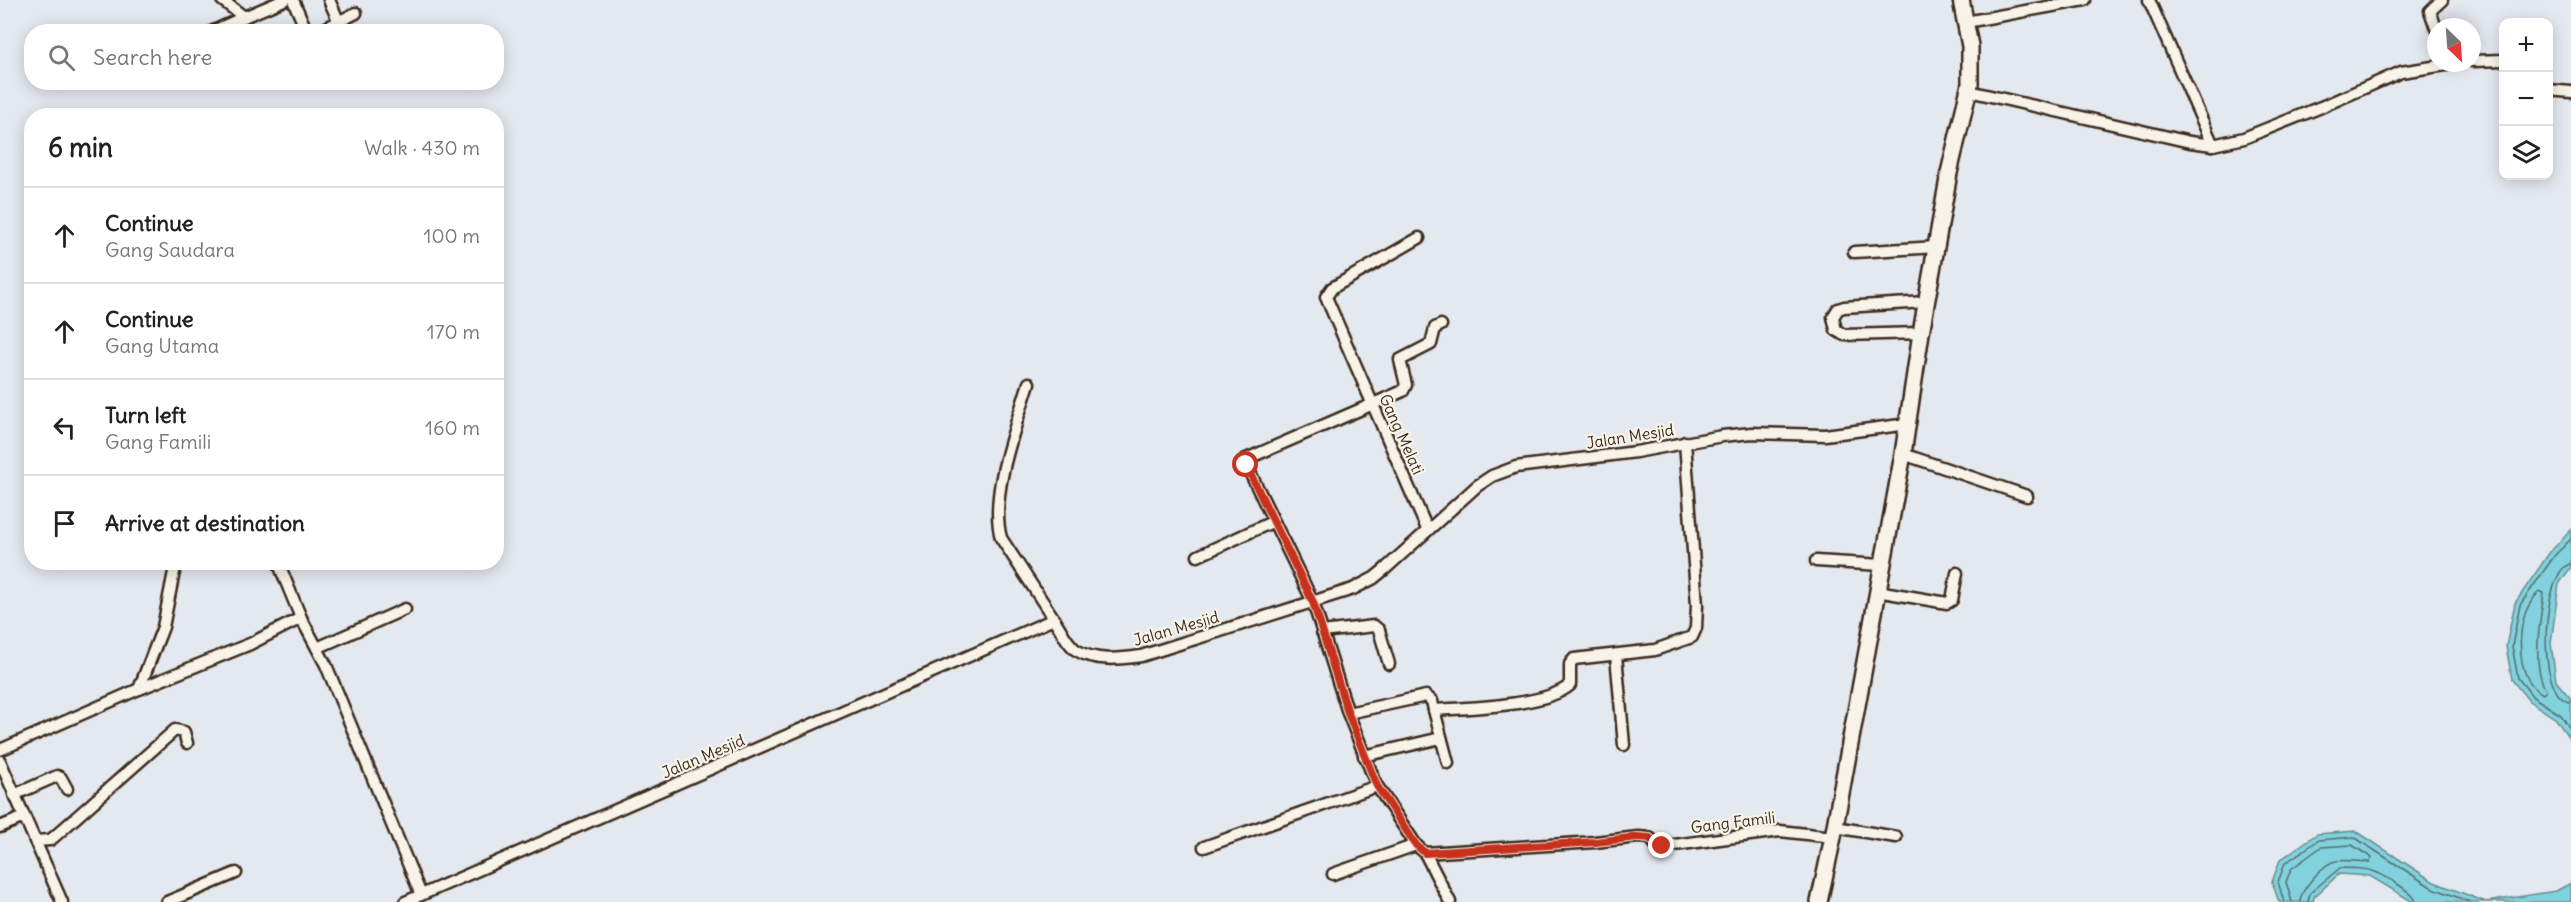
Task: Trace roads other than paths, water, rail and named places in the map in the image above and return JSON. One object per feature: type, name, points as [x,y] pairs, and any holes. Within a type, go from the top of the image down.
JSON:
[{"type":"street","points":[[222,0],[244,17]]},
{"type":"street","points":[[228,24],[284,0]]},
{"type":"street","points":[[293,0],[304,24]]},
{"type":"street","points":[[329,0],[339,22]]},
{"type":"street","points":[[1819,902],[1834,832],[1903,454],[1926,302],[1951,163],[1969,91],[1971,59],[1961,0]]},
{"type":"street","points":[[1966,22],[2085,0]]},
{"type":"street","points":[[2149,0],[2213,145]]},
{"type":"street","points":[[2433,18],[2430,10],[2442,0]]},
{"type":"street","points":[[335,24],[356,14]]},
{"type":"street","points":[[2481,61],[2499,60]]},
{"type":"street","points":[[1969,91],[2190,142],[2213,145],[2244,138],[2401,72],[2427,67]]},
{"type":"street","points":[[2553,90],[2571,92]]},
{"type":"street","name":"Gang Melati","points":[[1419,238],[1328,292],[1328,304],[1427,529]]},
{"type":"street","points":[[1854,252],[1937,247]]},
{"type":"street","points":[[1921,333],[1844,335],[1836,330],[1833,317],[1838,309],[1844,307],[1926,302]]},
{"type":"street","points":[[1441,325],[1435,328],[1431,344],[1400,360],[1406,389],[1244,460],[1272,522],[1313,602],[1348,713],[1377,786],[1416,845],[1425,853],[1450,902]]},
{"type":"street","points":[[1029,383],[1009,446],[996,511],[997,524],[1001,538],[1054,619]]},
{"type":"street","name":"Jalan Mesjid","points":[[405,902],[1054,619],[1075,649],[1096,657],[1124,658],[1141,656],[1353,589],[1374,578],[1477,486],[1504,471],[1531,464],[1612,456],[1685,442],[1752,433],[1825,435],[1908,424]]},
{"type":"street","points":[[1434,711],[1503,705],[1556,693],[1570,685],[1571,661],[1672,645],[1692,637],[1695,633],[1697,605],[1685,442]]},
{"type":"street","points":[[1903,454],[2027,496]]},
{"type":"street","points":[[1198,556],[1272,522]]},
{"type":"street","points":[[1816,561],[1882,565]]},
{"type":"street","points":[[139,689],[163,627],[174,570]]},
{"type":"street","points":[[281,570],[301,618],[317,648],[421,895]]},
{"type":"street","points":[[1877,591],[1947,603],[1952,600],[1957,573]]},
{"type":"street","points":[[317,648],[405,609]]},
{"type":"street","points":[[0,750],[139,689],[250,644],[301,618]]},
{"type":"street","points":[[1322,632],[1374,626],[1379,630],[1389,664]]},
{"type":"street","points":[[1616,655],[1624,745]]},
{"type":"street","points":[[1348,713],[1426,696],[1432,701],[1448,763]]},
{"type":"street","points":[[34,841],[44,842],[54,837],[175,730],[184,732],[187,743]]},
{"type":"street","points":[[1364,756],[1441,738]]},
{"type":"street","points":[[0,761],[62,902]]},
{"type":"street","points":[[14,795],[57,776],[61,777],[68,789]]},
{"type":"street","points":[[1204,847],[1377,786]]},
{"type":"street","points":[[0,827],[24,817]]},
{"type":"street","name":"Gang Famili","points":[[1425,853],[1638,837],[1650,838],[1656,845],[1667,846],[1780,831],[1896,837]]},
{"type":"street","points":[[1333,874],[1416,845]]},
{"type":"street","points":[[167,902],[236,873]]},
{"type":"water","points":[[2571,530],[2571,567],[2559,584],[2551,643],[2556,681],[2571,699],[2571,741],[2556,719],[2529,701],[2512,680],[2506,646],[2515,603],[2550,552]]},
{"type":"water","points":[[2356,831],[2434,882],[2486,902],[2413,902],[2370,876],[2339,874],[2314,897],[2313,902],[2279,902],[2272,882],[2280,860],[2317,834]]},
{"type":"water","points":[[2571,883],[2571,902],[2486,902],[2556,891]]}]
